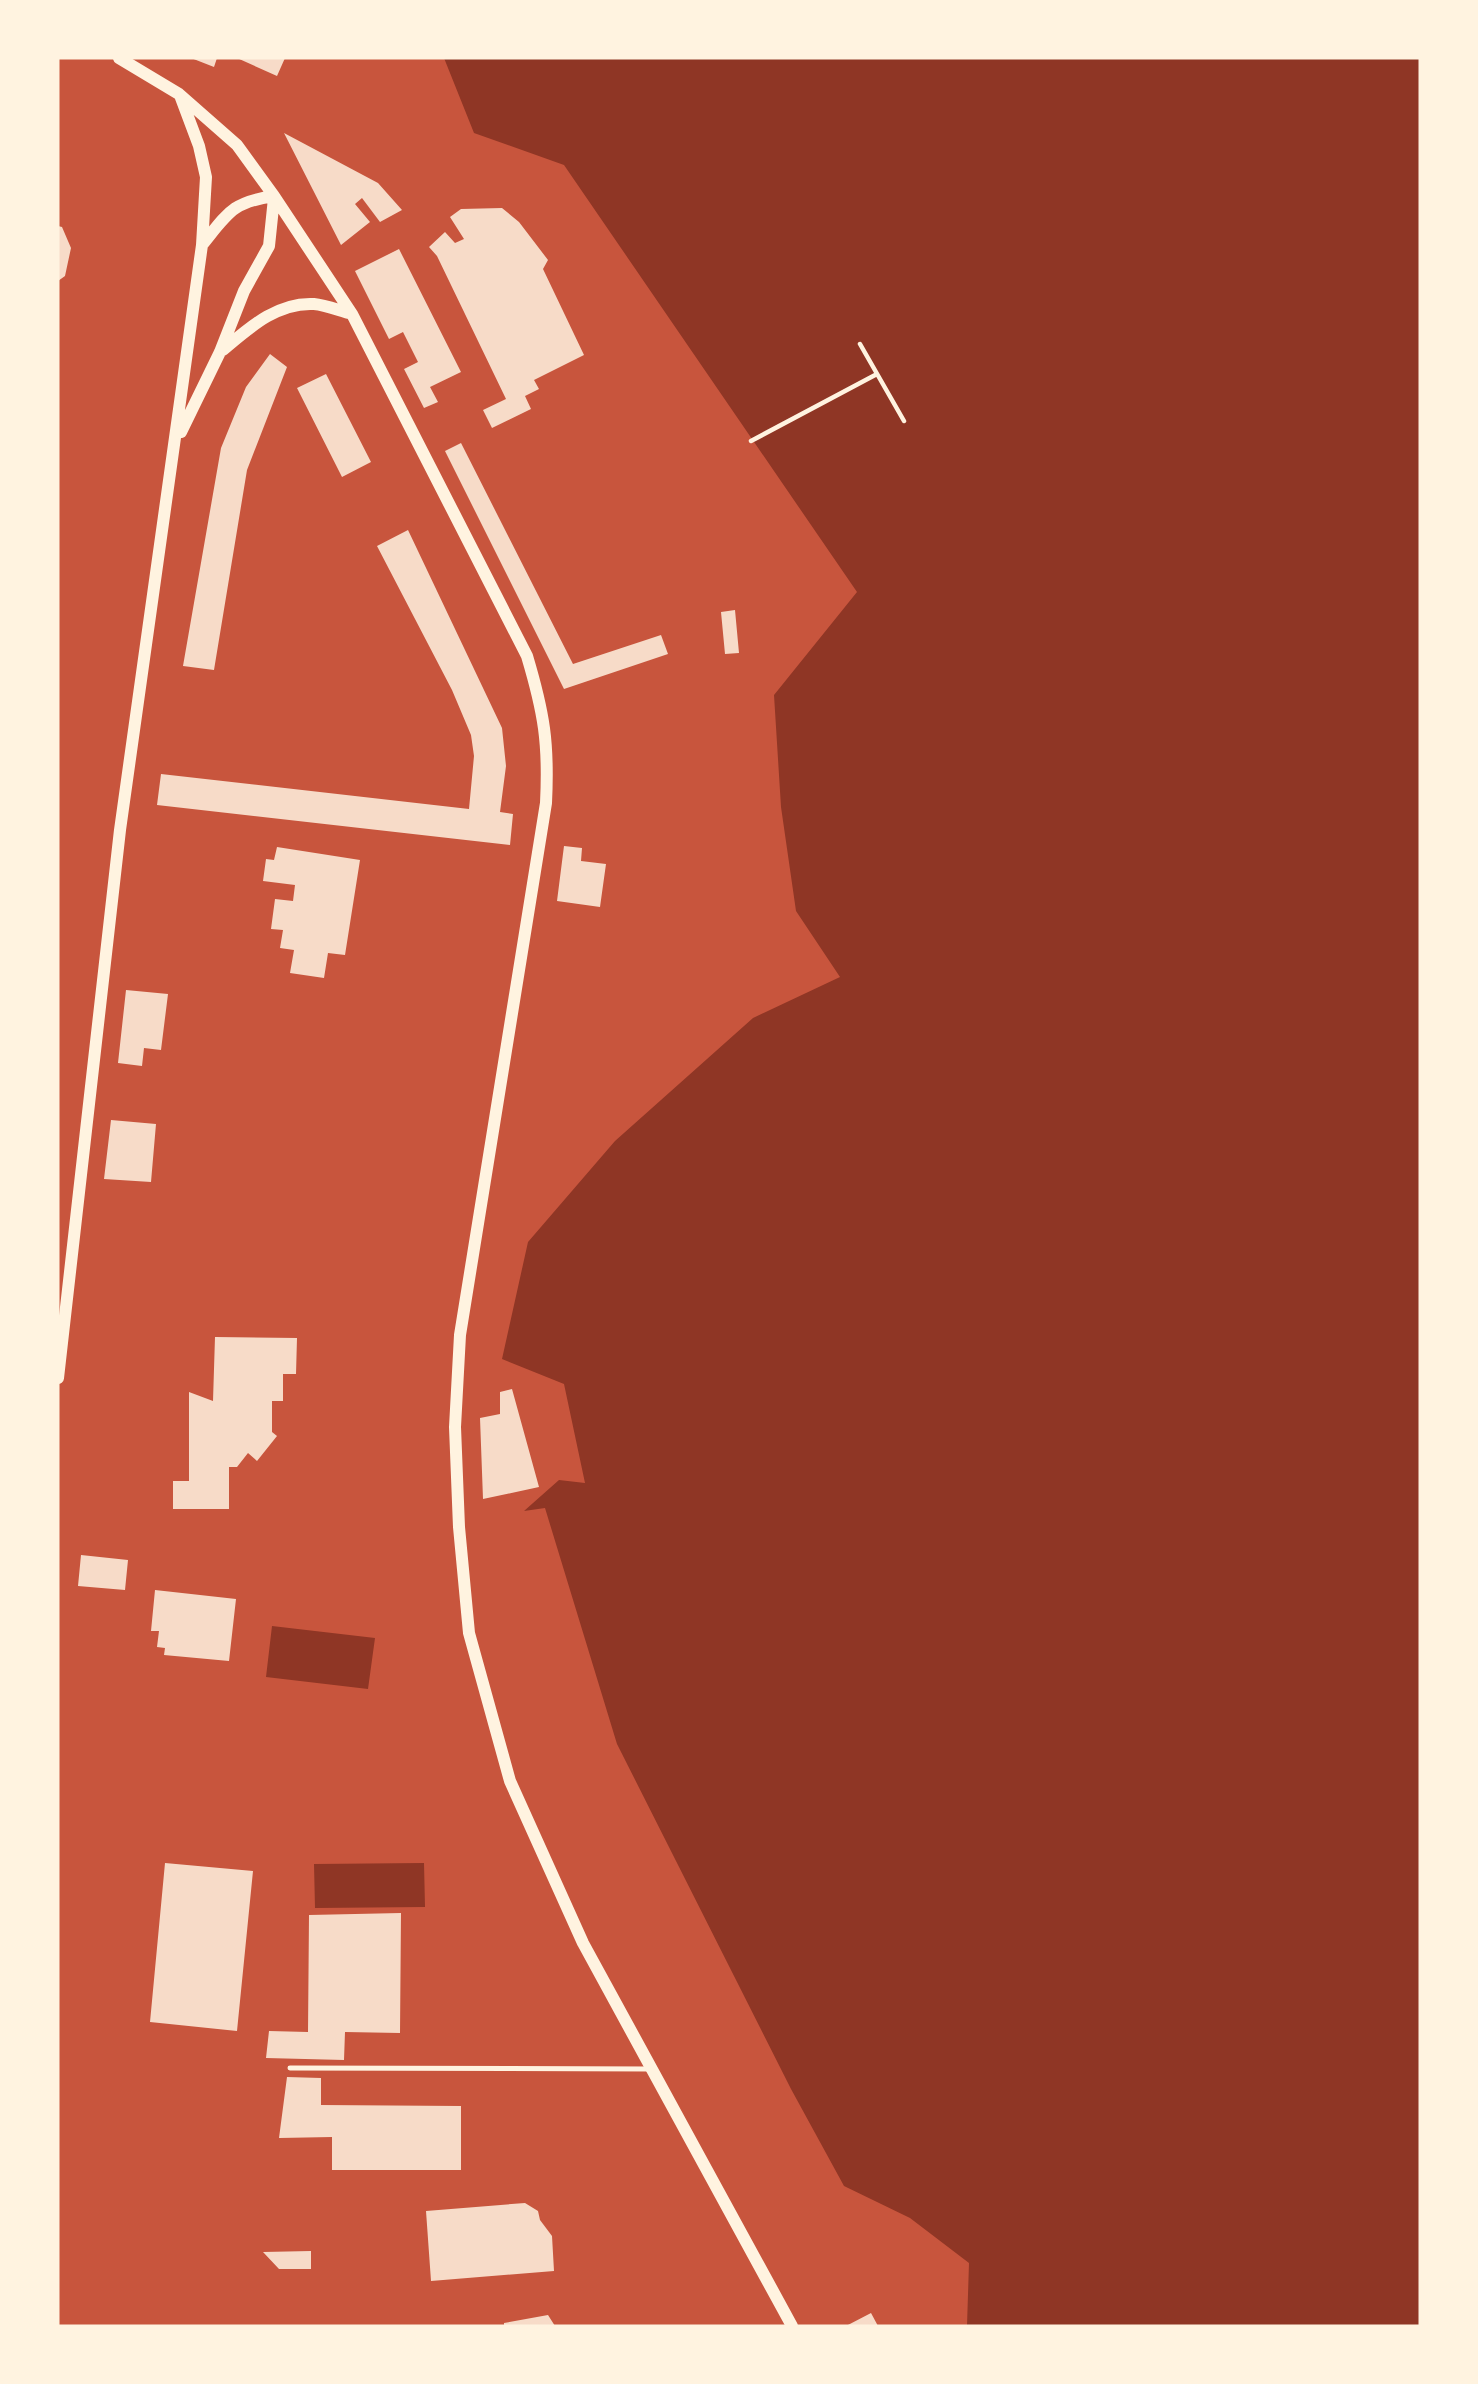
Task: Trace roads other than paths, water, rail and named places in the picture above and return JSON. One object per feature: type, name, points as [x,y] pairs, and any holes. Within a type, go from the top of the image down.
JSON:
[{"type":"street","points":[[119,58],[179,94],[237,145],[274,197],[352,314],[527,656],[542,708],[549,752],[546,803],[460,1335],[455,1427],[459,1527],[469,1633],[510,1782],[583,1943],[792,2326]]},
{"type":"street","points":[[58,1378],[120,830],[202,245],[206,177],[199,146],[179,94]]},
{"type":"street","points":[[202,245],[227,215],[246,200],[274,197]]},
{"type":"street","points":[[176,442],[220,352],[244,291],[269,246],[274,197]]},
{"type":"street","points":[[220,352],[257,321],[290,307],[315,304],[352,314]]},
{"type":"lane","points":[[290,2068],[650,2068]]}]
